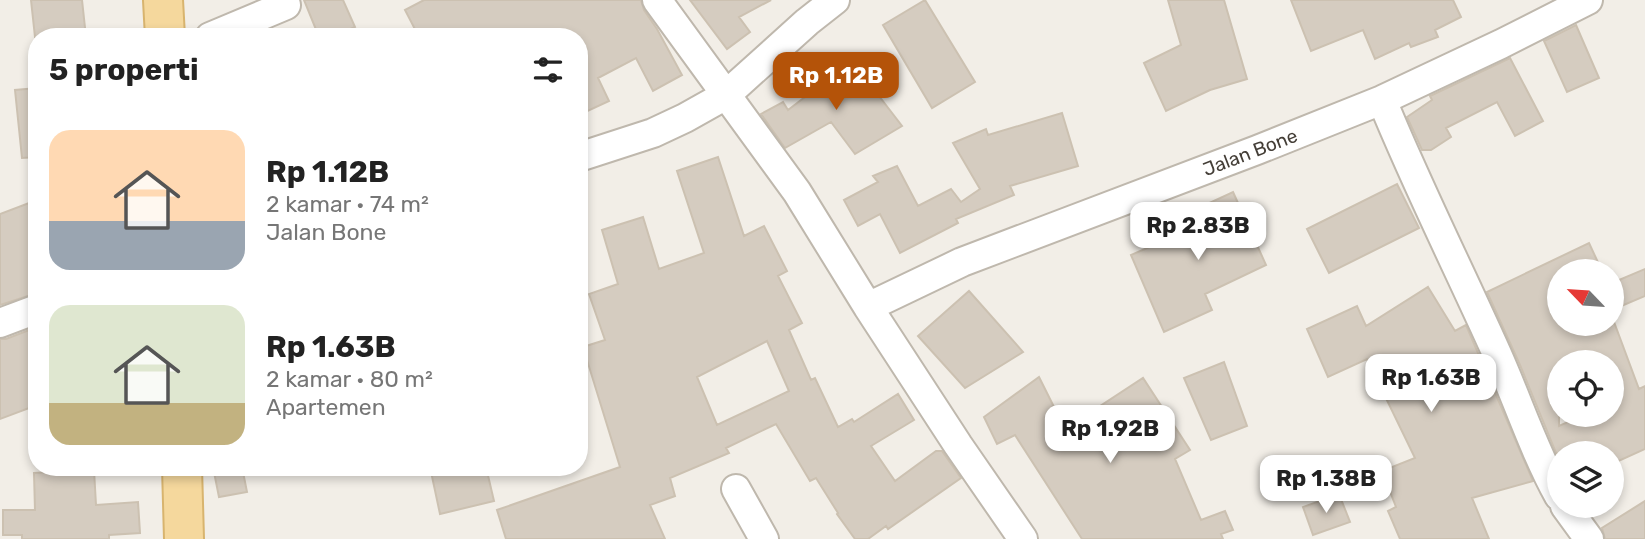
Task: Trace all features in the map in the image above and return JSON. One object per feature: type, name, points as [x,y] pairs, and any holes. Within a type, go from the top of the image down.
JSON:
[{"type":"main road","points":[[163,0],[165,28]]},
{"type":"main road","points":[[182,476],[184,539]]},
{"type":"street","points":[[657,0],[797,192],[868,307],[1023,539]]},
{"type":"street","points":[[588,154],[653,133],[726,95],[835,0]]},
{"type":"street","name":"Jalan Bone","points":[[868,307],[962,262],[1382,100],[1588,0]]},
{"type":"street","points":[[231,28],[286,5]]},
{"type":"street","points":[[1382,100],[1497,355],[1547,474]]},
{"type":"street","points":[[0,323],[28,312]]},
{"type":"street","points":[[736,489],[764,539]]},
{"type":"street","points":[[1573,518],[1589,539]]},
{"type":"building","points":[[31,0],[82,0],[85,28],[34,28]]},
{"type":"building","points":[[304,0],[343,0],[355,27],[353,28],[315,28]]},
{"type":"building","points":[[424,0],[641,0],[644,10],[682,75],[653,91],[636,58],[598,78],[609,101],[588,111],[588,28],[414,28],[405,10]]},
{"type":"building","points":[[690,0],[771,0],[739,17],[750,32],[727,49]]},
{"type":"building","points":[[925,0],[975,82],[932,108],[883,25]]},
{"type":"building","points":[[1168,0],[1224,0],[1247,79],[1210,90],[1166,111],[1144,63],[1181,45]]},
{"type":"building","points":[[1291,0],[1453,0],[1461,17],[1435,30],[1438,37],[1411,47],[1409,43],[1375,59],[1363,30],[1311,51]]},
{"type":"building","points":[[1576,25],[1599,78],[1567,92],[1544,41]]},
{"type":"building","points":[[1510,58],[1543,121],[1515,136],[1497,102],[1446,128],[1451,137],[1431,150],[1422,150],[1407,117],[1432,100],[1430,96]]},
{"type":"building","points":[[852,61],[902,126],[855,154],[831,122],[785,148],[761,114],[783,102],[788,110]]},
{"type":"building","points":[[28,89],[28,158],[22,158],[15,90]]},
{"type":"building","points":[[1062,113],[1078,166],[1010,186],[1014,195],[956,219],[958,223],[900,253],[880,214],[858,226],[844,200],[878,182],[873,176],[897,166],[918,206],[951,189],[961,202],[980,189],[953,143],[986,129],[988,135]]},
{"type":"building","points":[[718,157],[744,236],[764,226],[787,271],[778,276],[802,323],[789,330],[811,380],[815,378],[838,427],[852,419],[854,422],[898,394],[914,420],[871,446],[895,481],[936,451],[942,451],[961,478],[888,529],[886,526],[868,539],[855,539],[816,478],[810,481],[776,424],[726,448],[729,453],[670,478],[675,496],[650,505],[665,539],[506,539],[497,510],[620,467],[588,363],[588,345],[605,340],[589,294],[618,284],[602,230],[643,217],[659,269],[704,253],[677,171]],"holes":[[[767,341],[789,391],[717,425],[697,377]]]},
{"type":"building","points":[[1397,184],[1419,228],[1329,273],[1307,229]]},
{"type":"building","points":[[1233,192],[1266,265],[1205,294],[1212,310],[1164,332],[1131,255],[1198,226],[1192,211]]},
{"type":"building","points":[[28,203],[28,296],[0,305],[0,214]]},
{"type":"building","points":[[1589,243],[1596,259],[1556,259]]},
{"type":"building","points":[[1547,263],[1547,336],[1619,336],[1639,389],[1645,386],[1645,449],[1624,459],[1624,441],[1551,441],[1487,292]]},
{"type":"building","points":[[1645,269],[1645,296],[1624,305],[1624,278]]},
{"type":"building","points":[[1428,287],[1455,331],[1466,325],[1533,481],[1472,498],[1489,539],[1400,539],[1388,511],[1396,507],[1382,471],[1415,458],[1367,359],[1328,377],[1307,329],[1357,306],[1366,326]]},
{"type":"building","points":[[969,291],[1023,352],[965,388],[918,336]]},
{"type":"building","points":[[28,330],[28,408],[0,419],[0,339]]},
{"type":"building","points":[[1224,362],[1247,426],[1211,440],[1184,378]]},
{"type":"building","points":[[1039,377],[1065,429],[1143,378],[1190,450],[1175,459],[1201,520],[1225,511],[1233,530],[1221,534],[1223,539],[1082,539],[1015,435],[997,444],[984,417]]},
{"type":"building","points":[[34,476],[94,476],[96,505],[138,502],[140,533],[109,535],[109,539],[22,539],[22,535],[3,535],[3,510],[35,510]]},
{"type":"building","points":[[215,476],[244,476],[247,492],[219,497]]},
{"type":"building","points":[[432,476],[488,476],[494,501],[440,514]]},
{"type":"building","points":[[1339,494],[1350,522],[1313,535],[1303,507]]},
{"type":"building","points":[[1645,501],[1645,539],[1605,539],[1602,528],[1618,518],[1624,518],[1624,514]]}]
